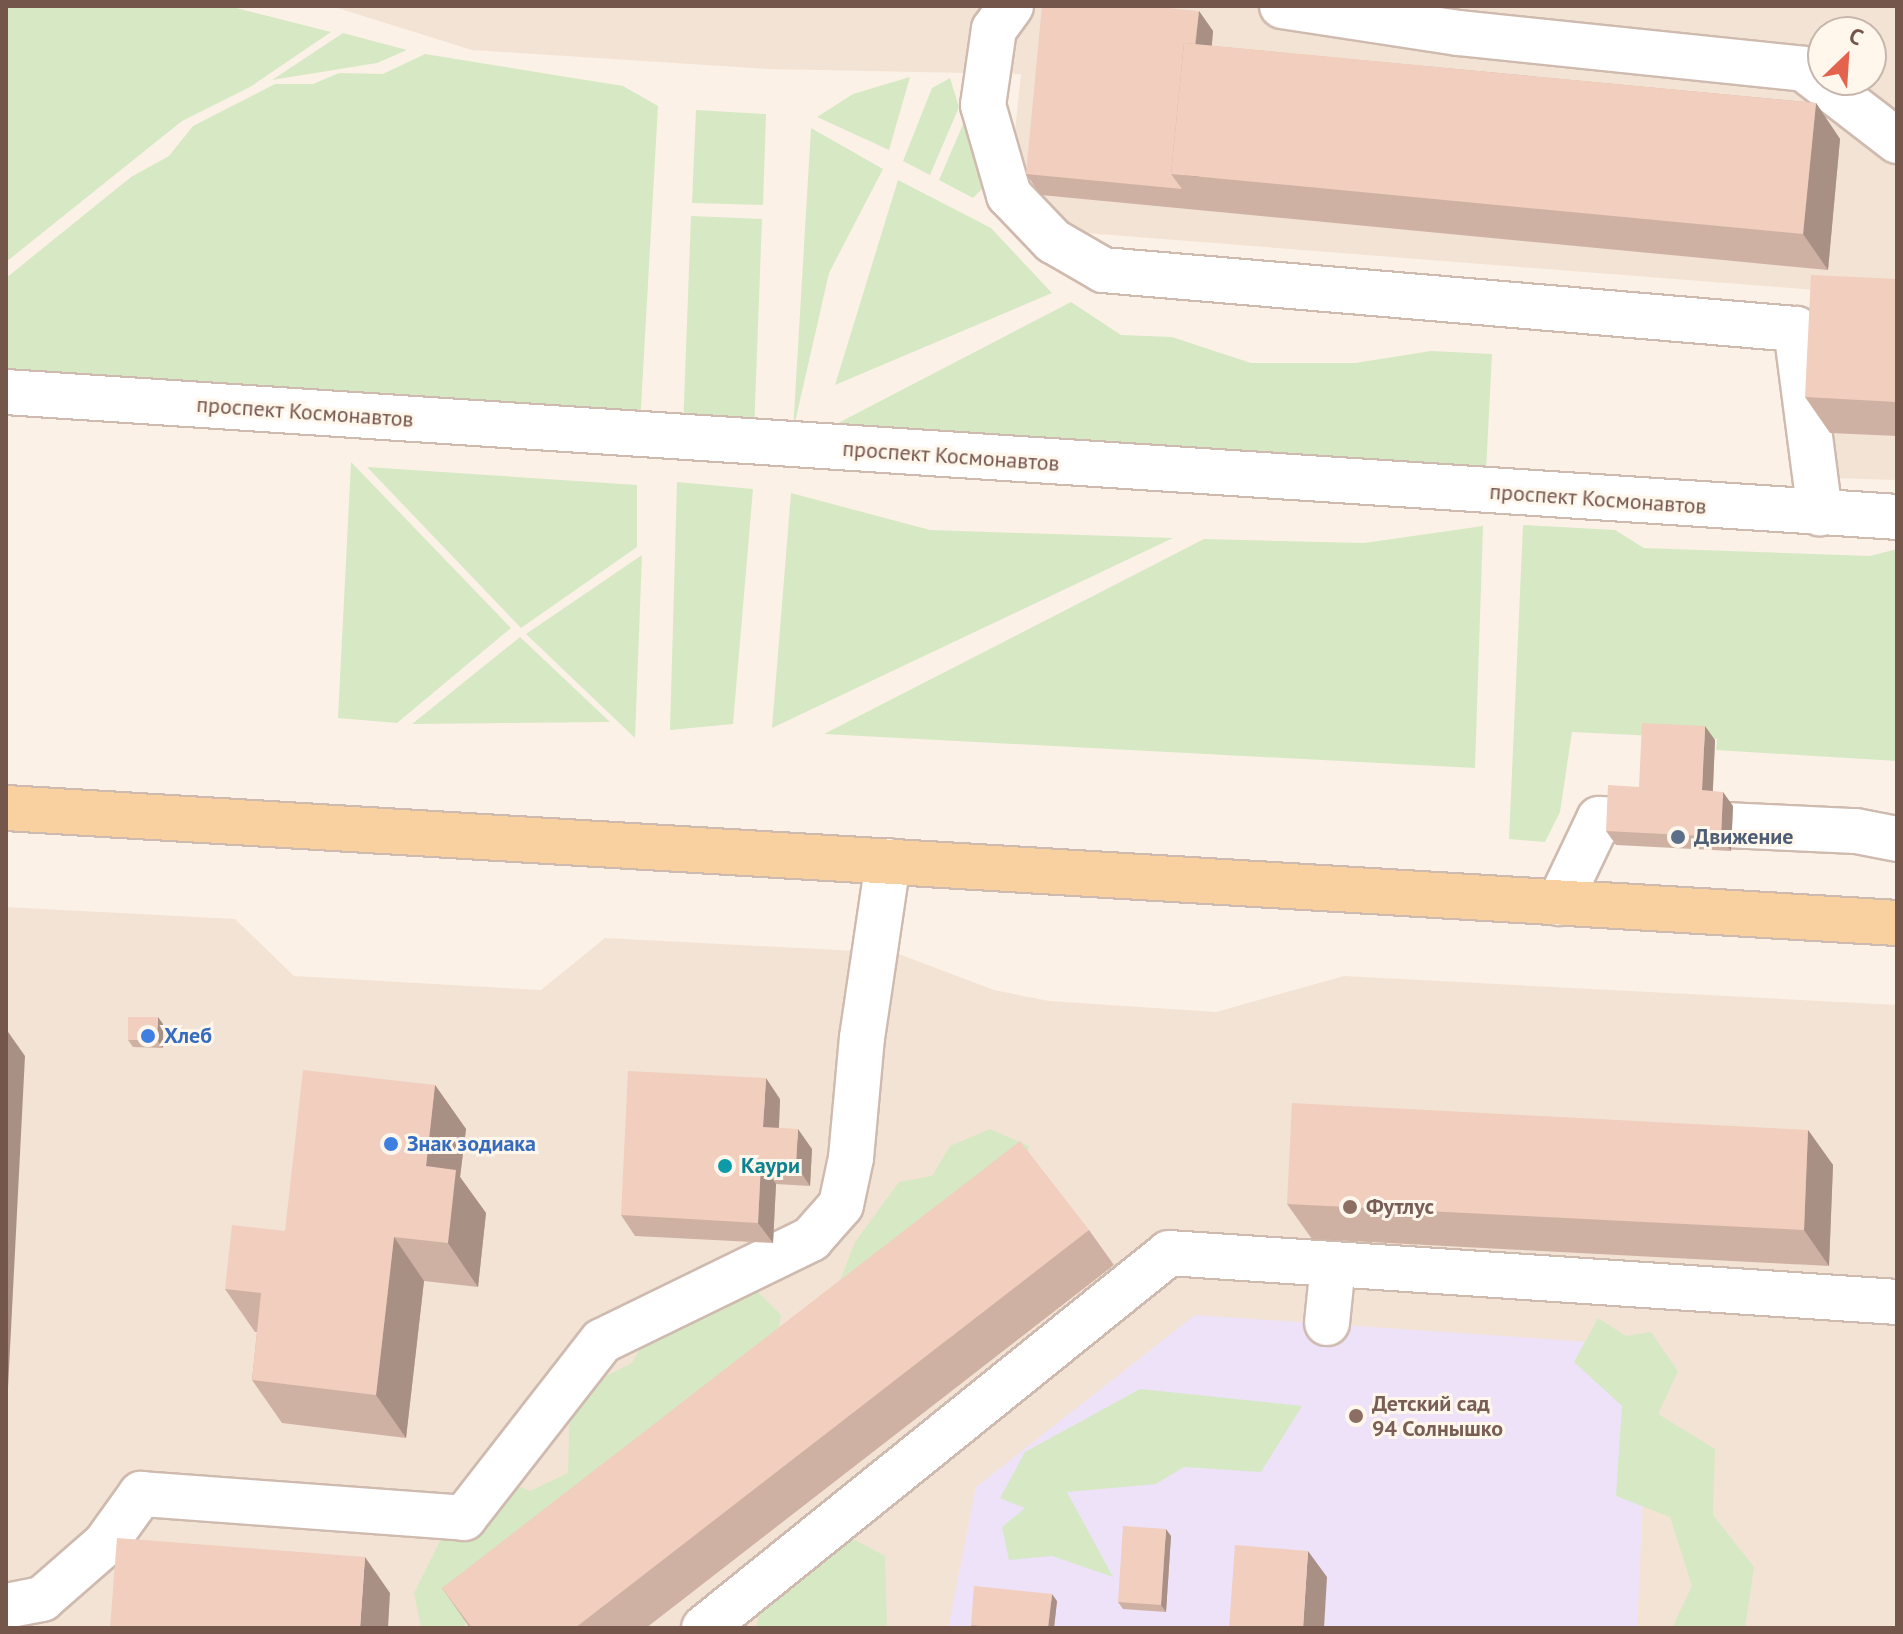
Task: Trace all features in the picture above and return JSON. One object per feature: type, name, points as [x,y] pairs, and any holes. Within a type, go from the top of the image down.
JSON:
[{"type":"main road","points":[[6,808],[1897,923]]},
{"type":"street","points":[[1011,6],[994,29],[983,105],[1009,195],[1053,241],[1103,270],[1796,329],[1820,513]]},
{"type":"street","points":[[1282,6],[1460,20],[1804,69],[1897,141]]},
{"type":"street","name":"проспект Космонавтов","points":[[6,392],[1897,517]]},
{"type":"street","points":[[1559,903],[1599,819],[1856,831],[1897,839]]},
{"type":"street","points":[[6,1606],[42,1599],[105,1544],[141,1494],[464,1518],[602,1341],[811,1239],[841,1205],[851,1158],[862,1038],[888,861]]},
{"type":"street","points":[[704,1628],[1169,1253],[1897,1302]]},
{"type":"street","points":[[1327,1323],[1333,1264]]},
{"type":"shaded area","points":[[331,6],[1897,6],[1897,480],[1833,478],[1815,290],[1059,231],[1013,149],[1021,74],[768,69],[472,50]]},
{"type":"shaded area","points":[[6,907],[235,919],[294,976],[541,990],[605,938],[896,953],[994,990],[1049,1001],[1216,1012],[1344,976],[1897,1005],[1897,1628],[6,1628]]},
{"type":"shaded area","name":"Детский сад 94 Солнышко","points":[[1195,1315],[1650,1346],[1637,1628],[948,1628],[976,1487]]},
{"type":"green space","points":[[6,6],[228,6],[331,32],[250,87],[182,121],[6,262]]},
{"type":"green space","points":[[343,33],[407,50],[377,63],[272,80]]},
{"type":"green space","points":[[425,54],[623,86],[658,106],[640,425],[6,392],[6,278],[131,177],[169,156],[193,126],[275,84],[313,84],[339,73],[383,74]]},
{"type":"green space","points":[[910,77],[889,150],[817,117],[853,94]]},
{"type":"green space","points":[[950,78],[959,107],[930,175],[903,161],[932,88]]},
{"type":"green space","points":[[970,108],[984,187],[973,198],[939,180]]},
{"type":"green space","points":[[696,110],[766,114],[763,205],[692,203]]},
{"type":"green space","points":[[811,128],[883,169],[829,273],[793,431]]},
{"type":"green space","points":[[898,180],[991,228],[1052,293],[835,385]]},
{"type":"green space","points":[[691,216],[762,219],[754,432],[683,429]]},
{"type":"green space","points":[[1071,302],[1121,335],[1172,337],[1251,363],[1355,363],[1431,351],[1492,354],[1486,471],[819,433]]},
{"type":"green space","points":[[351,462],[511,628],[397,723],[338,718]]},
{"type":"green space","points":[[367,467],[637,485],[637,547],[521,628]]},
{"type":"green space","points":[[677,482],[753,489],[733,724],[670,730]]},
{"type":"green space","points":[[791,493],[930,530],[1173,538],[772,728]]},
{"type":"green space","points":[[1523,525],[1615,530],[1644,548],[1870,556],[1897,549],[1897,761],[1716,750],[1717,739],[1572,732],[1560,812],[1545,842],[1509,839]]},
{"type":"green space","points":[[1483,526],[1475,768],[824,734],[1204,539],[1364,543]]},
{"type":"green space","points":[[642,555],[635,738],[526,634]]},
{"type":"green space","points":[[520,637],[610,722],[412,724]]},
{"type":"green space","points":[[990,1129],[1029,1146],[1026,1172],[835,1293],[855,1242],[899,1182],[932,1176],[950,1146]]},
{"type":"green space","points":[[751,1285],[781,1315],[776,1342],[470,1615],[463,1628],[421,1628],[414,1593],[459,1503],[491,1475],[530,1491],[568,1473],[570,1394],[632,1363],[656,1320]]},
{"type":"green space","points":[[1598,1318],[1626,1336],[1651,1332],[1678,1371],[1658,1414],[1715,1449],[1713,1515],[1754,1567],[1745,1628],[1672,1628],[1692,1586],[1670,1517],[1616,1496],[1622,1406],[1574,1362]]},
{"type":"green space","points":[[1140,1389],[1302,1406],[1261,1472],[1184,1467],[1156,1484],[1067,1492],[1113,1577],[1052,1556],[1009,1560],[1002,1527],[1025,1508],[1000,1498],[1025,1452]]},
{"type":"green space","points":[[820,1521],[885,1556],[887,1628],[756,1628],[773,1555]]},
{"type":"building","points":[[1042,6],[1147,6],[1199,11],[1195,44],[1184,43],[1171,174],[1182,189],[1026,174]]},
{"type":"building","points":[[1184,43],[1816,103],[1803,234],[1171,174]]},
{"type":"building","points":[[1811,275],[1897,279],[1897,402],[1805,397]]},
{"type":"building","points":[[1642,723],[1705,726],[1702,790],[1723,792],[1721,837],[1606,831],[1608,785],[1639,787]]},
{"type":"building","points":[[128,1017],[158,1017],[157,1040],[128,1040]]},
{"type":"building","points":[[303,1070],[435,1085],[426,1166],[456,1170],[448,1243],[394,1237],[376,1395],[252,1380],[261,1293],[225,1289],[232,1225],[285,1231]]},
{"type":"building","name":"Каури","points":[[628,1071],[766,1078],[763,1127],[798,1129],[796,1165],[761,1163],[758,1223],[621,1215]]},
{"type":"building","points":[[1292,1103],[1808,1130],[1804,1230],[1287,1204]]},
{"type":"building","points":[[1020,1141],[1089,1230],[575,1628],[472,1628],[442,1588]]},
{"type":"building","points":[[1123,1526],[1166,1529],[1161,1605],[1118,1602]]},
{"type":"building","points":[[117,1538],[365,1557],[360,1628],[110,1628]]},
{"type":"building","points":[[1235,1545],[1308,1551],[1303,1628],[1229,1628]]},
{"type":"building","points":[[974,1586],[1052,1594],[1048,1628],[971,1625]]},
{"type":"place","name":"Движение","points":[[1678,837]]},
{"type":"place","name":"Хлеб","points":[[148,1036]]},
{"type":"place","name":"Знак зодиака","points":[[391,1144]]},
{"type":"place","name":"Каури","points":[[725,1166]]},
{"type":"place","name":"Футлус","points":[[1350,1207]]},
{"type":"place","name":"Детский сад 94 Солнышко","points":[[1356,1416]]}]
